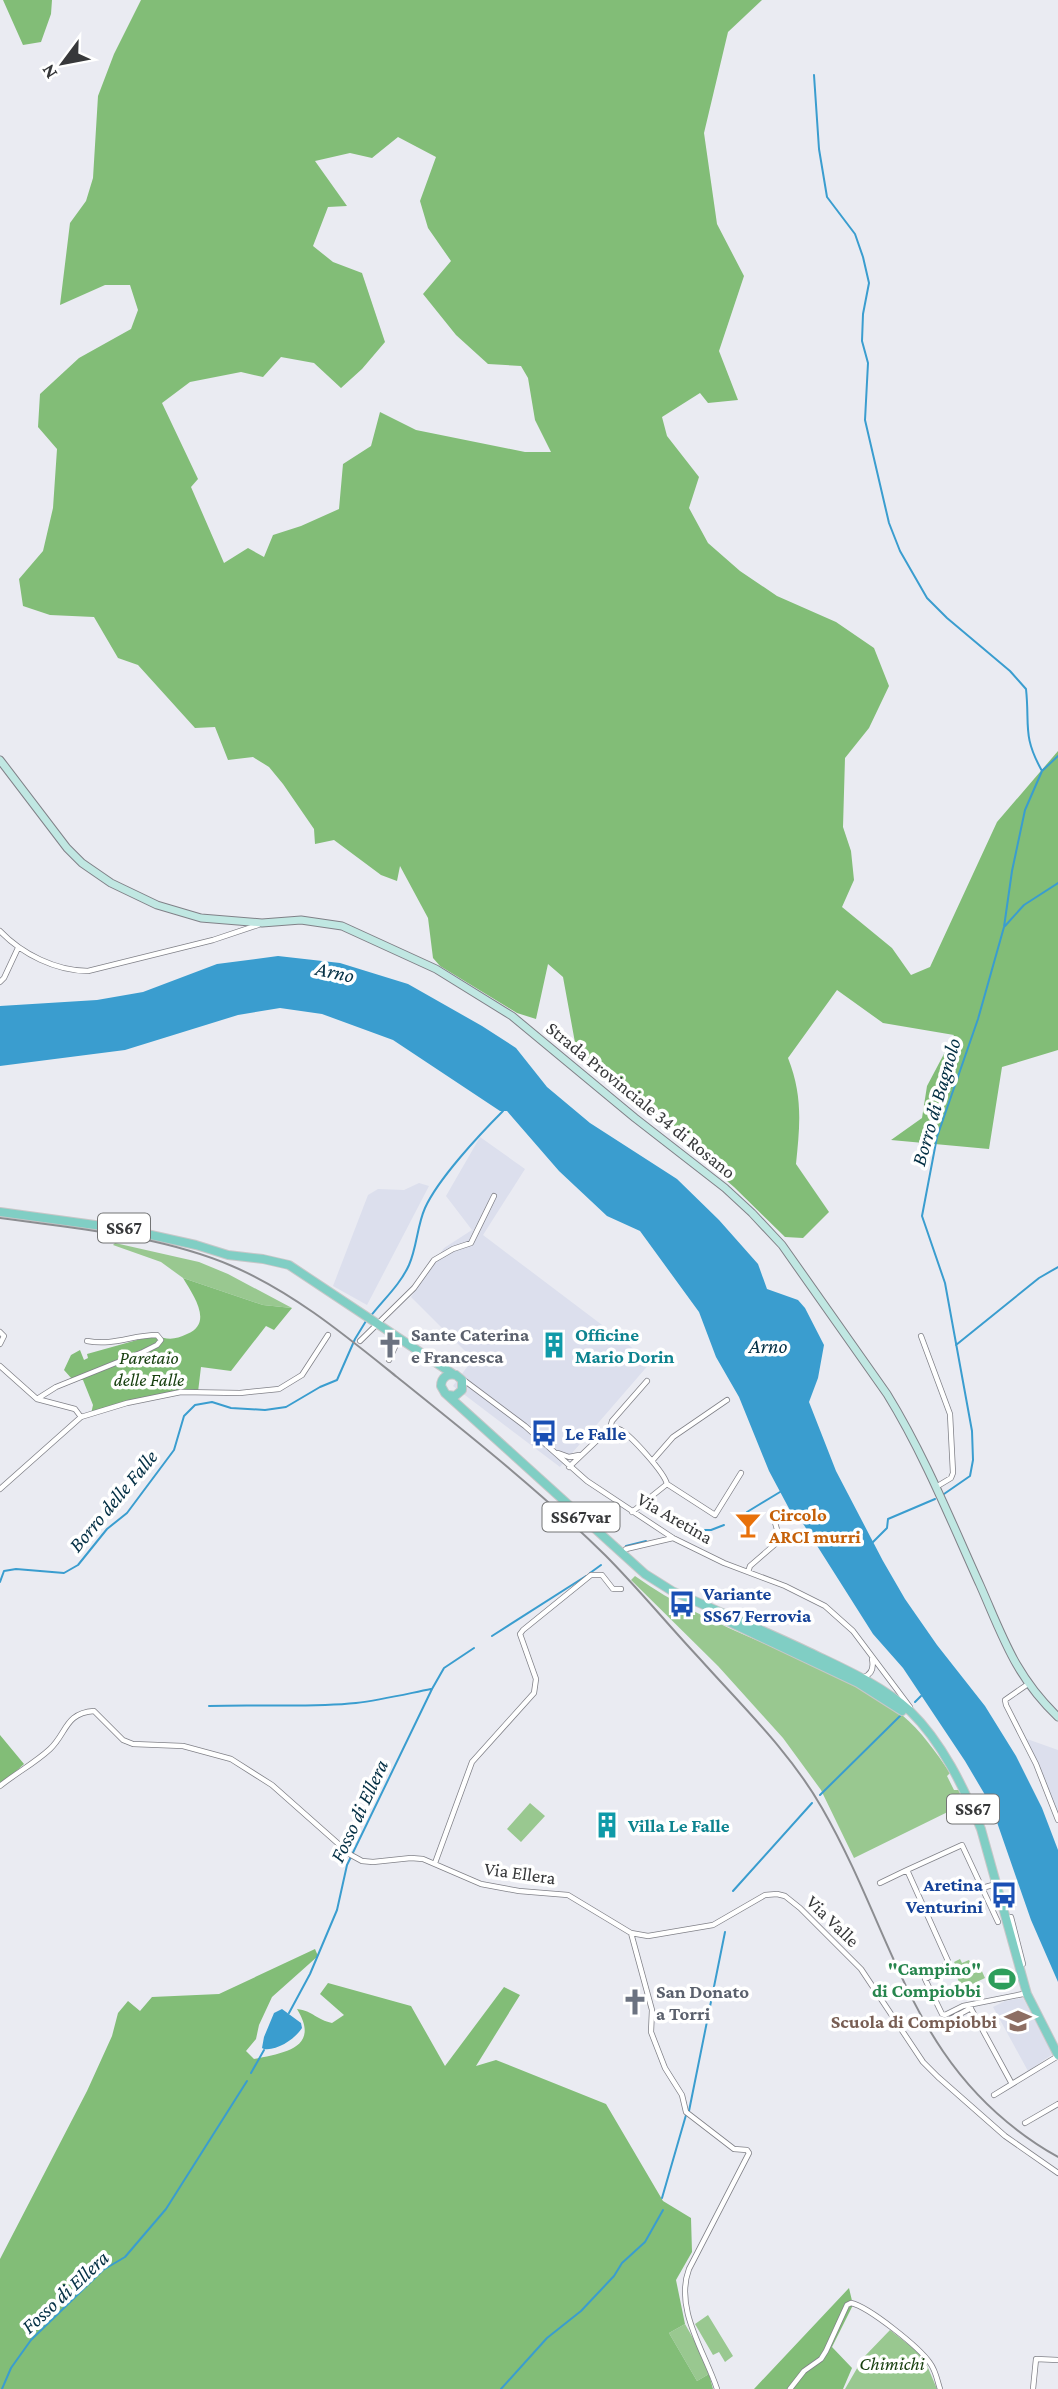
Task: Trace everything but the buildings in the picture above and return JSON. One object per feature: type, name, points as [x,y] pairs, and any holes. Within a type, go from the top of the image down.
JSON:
[{"type":"main road","name":"Strada Provinciale 34 di Rosano","points":[[0,760],[67,848],[82,863],[111,883],[157,905],[201,918],[262,923],[301,920],[342,926],[436,969],[512,1016],[725,1188],[782,1245],[900,1415],[1011,1657],[1028,1684],[1058,1717]]},
{"type":"main road","name":"Via Aretina","points":[[0,1212],[124,1229],[228,1255],[263,1258],[289,1265],[353,1306],[376,1326],[396,1335],[457,1376]]},
{"type":"main road","points":[[435,1361],[441,1374],[442,1390],[448,1395],[461,1392],[463,1384],[457,1376],[445,1376],[442,1381]]},
{"type":"main road","name":"SS67var","points":[[461,1392],[463,1409],[468,1416]]},
{"type":"main road","name":"SS67var","points":[[448,1395],[628,1560],[698,1607],[844,1676],[890,1702],[933,1741]]},
{"type":"main road","name":"SS67var","points":[[673,1591],[863,1678],[897,1700],[923,1726]]},
{"type":"main road","name":"Via Aretina","points":[[923,1726],[958,1780],[981,1829],[1027,1994],[1058,2056]]},
{"type":"street","points":[[0,931],[19,948],[47,962],[73,971],[88,971],[213,940],[262,923]]},
{"type":"street","points":[[0,982],[19,948]]},
{"type":"street","points":[[360,1342],[414,1287],[434,1260],[471,1243],[494,1196]]},
{"type":"street","points":[[0,1332],[4,1336],[0,1344]]},
{"type":"street","points":[[37,1399],[57,1387],[144,1352],[161,1340],[157,1335],[148,1335],[119,1342],[87,1341]]},
{"type":"street","points":[[0,1489],[81,1417],[127,1403],[181,1392],[240,1393],[279,1389],[302,1375],[328,1335]]},
{"type":"street","points":[[389,1360],[396,1335]]},
{"type":"street","points":[[921,1336],[950,1414],[952,1434],[953,1473],[951,1478],[935,1487]]},
{"type":"street","points":[[0,1366],[37,1399],[75,1409],[81,1417]]},
{"type":"street","name":"Via Aretina","points":[[457,1376],[552,1449],[587,1481],[673,1538],[821,1603],[845,1622],[923,1726]]},
{"type":"street","points":[[569,1466],[610,1428],[612,1422],[647,1381]]},
{"type":"street","points":[[461,1392],[470,1386],[476,1388]]},
{"type":"street","points":[[652,1461],[673,1437],[727,1400]]},
{"type":"street","points":[[610,1428],[622,1430],[666,1476],[667,1483],[716,1515],[741,1473]]},
{"type":"street","points":[[552,1449],[569,1457],[580,1455]]},
{"type":"street","points":[[632,1512],[667,1483]]},
{"type":"street","points":[[748,1572],[750,1566],[780,1540],[772,1512]]},
{"type":"street","points":[[626,1549],[673,1538]]},
{"type":"street","points":[[435,1863],[472,1762],[534,1693],[536,1679],[520,1634],[591,1575],[602,1575],[613,1589],[621,1589]]},
{"type":"street","points":[[844,1676],[863,1678],[869,1675],[873,1669],[869,1652]]},
{"type":"street","points":[[1028,1684],[1009,1695],[1005,1700],[1006,1705],[1036,1764],[1058,1820]]},
{"type":"street","name":"Via Ellera","points":[[0,1786],[50,1749],[72,1719],[84,1712],[94,1711],[123,1740],[133,1744],[183,1746],[231,1759],[272,1785],[352,1857],[373,1862],[411,1858],[435,1863],[481,1884],[519,1891],[568,1895],[631,1933]]},
{"type":"street","points":[[880,1883],[962,1845],[998,1922]]},
{"type":"street","points":[[907,1871],[948,1961],[944,1966],[946,1969],[925,1979],[939,2012],[945,2015],[970,2006],[1027,1994]]},
{"type":"street","points":[[979,1881],[995,1881]]},
{"type":"street","points":[[982,1888],[995,1881]]},
{"type":"street","name":"Via Valle","points":[[631,1933],[655,1936],[713,1925],[765,1895],[785,1896],[861,1969],[923,2062],[1004,2136],[1058,2173]]},
{"type":"street","name":"Via Aretina","points":[[1011,1917],[1029,1990],[1027,1994]]},
{"type":"street","points":[[631,1933],[652,2010],[651,2032],[665,2068],[682,2095],[688,2114],[734,2149],[747,2150],[749,2153],[689,2269],[685,2286],[693,2333],[717,2389]]},
{"type":"street","points":[[945,2022],[970,2006]]},
{"type":"street","points":[[970,2006],[1012,2084]]},
{"type":"street","points":[[994,2095],[1058,2056]]},
{"type":"street","points":[[1025,2123],[1058,2105]]},
{"type":"street","points":[[790,2389],[804,2371],[826,2351],[847,2305],[851,2302],[860,2304],[927,2359],[940,2389]]},
{"type":"street","points":[[1033,2389],[1036,2359],[1058,2360]]},
{"type":"shaded area","points":[[480,1137],[525,1169],[483,1235],[651,1362],[560,1467],[453,1386],[473,1359],[411,1297],[444,1248],[472,1230],[446,1196]]},
{"type":"shaded area","points":[[419,1183],[429,1186],[367,1305],[333,1286],[368,1195],[378,1189],[404,1190]]},
{"type":"shaded area","points":[[1027,1739],[1058,1750],[1058,1820],[1036,1764]]},
{"type":"shaded area","name":"Scuola di Compiobbi","points":[[1023,1998],[1053,2054],[1028,2071],[993,2007],[1005,2001]]},
{"type":"green space","points":[[3,0],[52,0],[51,14],[41,42],[23,45]]},
{"type":"green space","points":[[141,0],[762,0],[728,32],[704,133],[717,224],[744,276],[719,351],[738,400],[708,403],[700,393],[662,417],[667,436],[699,477],[689,508],[708,543],[740,571],[777,596],[836,622],[874,648],[889,686],[869,728],[845,758],[843,827],[851,851],[854,880],[842,907],[892,948],[911,975],[930,967],[997,822],[1058,751],[1058,1050],[1002,1067],[989,1149],[891,1140],[922,1118],[927,1086],[954,1035],[883,1023],[837,990],[788,1058],[798,1098],[796,1164],[829,1212],[803,1238],[785,1237],[734,1187],[651,1116],[610,1086],[576,1048],[563,977],[548,964],[536,1019],[517,1013],[440,966],[433,958],[428,918],[400,866],[397,881],[381,875],[334,840],[315,844],[314,829],[269,767],[253,757],[228,760],[215,727],[195,728],[138,665],[118,658],[94,617],[50,615],[23,606],[19,579],[43,551],[53,508],[57,449],[38,427],[40,394],[79,358],[131,329],[138,310],[130,285],[105,285],[60,305],[70,223],[86,201],[93,178],[98,96],[114,54]],"holes":[[[398,137],[436,157],[420,201],[428,228],[451,261],[423,294],[456,335],[488,364],[521,366],[528,378],[535,420],[551,452],[525,452],[416,430],[380,412],[371,446],[343,464],[339,509],[273,535],[264,557],[248,548],[224,563],[191,487],[198,479],[162,403],[190,382],[241,372],[263,377],[281,357],[314,363],[341,388],[385,342],[362,273],[333,262],[313,246],[328,207],[347,206],[315,161],[350,153],[372,158]]]},
{"type":"green space","points":[[115,1243],[199,1262],[228,1274],[292,1308],[263,1305],[183,1278],[161,1262],[113,1245]]},
{"type":"green space","name":"Paretaio delle Falle","points":[[183,1278],[263,1305],[292,1308],[274,1330],[266,1326],[231,1371],[201,1367],[198,1392],[181,1392],[91,1414],[93,1405],[83,1380],[72,1379],[64,1370],[71,1355],[80,1350],[84,1360],[88,1358],[87,1354],[155,1335],[175,1338],[195,1329],[199,1323],[199,1308]]},
{"type":"green space","points":[[635,1576],[700,1614],[862,1688],[892,1707],[928,1742],[950,1773],[947,1776],[954,1790],[959,1790],[966,1803],[854,1858],[821,1790],[783,1738],[718,1666],[631,1580]]},
{"type":"green space","points":[[0,1735],[24,1764],[0,1786]]},
{"type":"green space","points":[[530,1803],[545,1816],[521,1842],[507,1829]]},
{"type":"green space","points":[[315,1949],[318,1956],[272,1997],[259,2025],[256,2039],[246,2051],[254,2059],[287,2051],[302,2040],[305,2032],[297,2009],[332,2023],[344,2015],[320,1994],[328,1983],[411,2006],[445,2066],[504,1987],[520,1995],[476,2066],[496,2060],[606,2104],[663,2201],[691,2218],[692,2252],[676,2280],[685,2324],[669,2333],[697,2381],[709,2374],[713,2389],[0,2389],[0,2259],[87,2091],[112,2036],[118,2013],[128,2001],[140,2011],[152,1997],[219,1994]]},
{"type":"green space","points":[[960,1959],[962,1963],[969,1960],[974,1970],[980,1967],[985,1978],[962,1989],[954,1970],[957,1968],[954,1962]]},
{"type":"green space","points":[[849,2288],[853,2305],[832,2347],[852,2368],[843,2389],[754,2389]]},
{"type":"green space","points":[[708,2315],[733,2356],[725,2362],[719,2352],[713,2355],[695,2324]]},
{"type":"green space","points":[[685,2324],[707,2363],[709,2374],[697,2381],[669,2333]]},
{"type":"green space","name":"Chimichi","points":[[890,2330],[923,2356],[937,2389],[845,2389],[863,2358]]},
{"type":"water","name":"Arno","points":[[278,956],[340,963],[408,984],[516,1048],[547,1087],[590,1123],[677,1179],[719,1220],[758,1264],[767,1289],[798,1300],[805,1308],[824,1345],[818,1378],[809,1402],[836,1471],[905,1599],[985,1706],[1016,1756],[1042,1808],[1058,1850],[1058,1982],[1031,1920],[991,1805],[903,1668],[873,1634],[802,1522],[807,1517],[803,1513],[799,1517],[793,1516],[769,1471],[739,1397],[716,1357],[699,1312],[640,1231],[607,1216],[559,1171],[507,1111],[500,1111],[393,1040],[322,1014],[280,1008],[238,1015],[125,1050],[0,1066],[0,1006],[97,1000],[143,992],[217,964]]},
{"type":"water","points":[[282,2009],[301,2023],[302,2028],[285,2043],[264,2049],[264,2037],[274,2013]]},
{"type":"waterway","points":[[814,75],[819,149],[827,197],[855,234],[869,283],[863,314],[862,341],[868,363],[865,420],[889,523],[900,551],[927,598],[1010,671],[1026,689],[1029,739],[1042,771]]},
{"type":"waterway","name":"Borro di Bagnolo","points":[[944,1494],[970,1476],[973,1460],[972,1431],[945,1283],[922,1216],[937,1137],[978,1019],[1004,927],[1025,810],[1042,771],[1058,756]]},
{"type":"waterway","points":[[1005,926],[1024,905],[1058,883]]},
{"type":"waterway","name":"Borro delle Falle","points":[[370,1317],[396,1286],[409,1265],[422,1215],[431,1196],[460,1157],[503,1111]]},
{"type":"waterway","points":[[956,1345],[1039,1278],[1058,1267]]},
{"type":"waterway","name":"Borro delle Falle","points":[[0,1582],[4,1571],[16,1569],[64,1573],[78,1565],[107,1529],[127,1513],[174,1450],[184,1416],[195,1405],[212,1402],[231,1408],[265,1410],[286,1407],[337,1380],[366,1321]]},
{"type":"waterway","name":"Fosso di Ellera","points":[[747,1512],[780,1492]]},
{"type":"waterway","name":"Borro di Bagnolo","points":[[873,1542],[887,1528],[888,1519],[935,1499]]},
{"type":"waterway","name":"Fosso di Ellera","points":[[694,1530],[711,1530],[724,1525]]},
{"type":"waterway","name":"Fosso di Ellera","points":[[626,1546],[646,1541]]},
{"type":"waterway","name":"Fosso di Ellera","points":[[590,1573],[601,1565]]},
{"type":"waterway","name":"Fosso di Ellera","points":[[492,1636],[586,1576]]},
{"type":"waterway","name":"Fosso di Ellera","points":[[289,2013],[310,1974],[337,1910],[347,1865],[432,1689],[444,1668],[474,1648]]},
{"type":"waterway","points":[[209,1706],[356,1703],[431,1689]]},
{"type":"waterway","points":[[915,1702],[921,1696]]},
{"type":"waterway","points":[[820,1795],[900,1716]]},
{"type":"waterway","points":[[733,1891],[812,1803]]},
{"type":"waterway","points":[[689,2111],[725,1932]]},
{"type":"waterway","name":"Fosso di Ellera","points":[[251,2073],[264,2050]]},
{"type":"waterway","name":"Fosso di Ellera","points":[[2,2389],[11,2368],[31,2340],[103,2270],[125,2257],[166,2209],[247,2081]]},
{"type":"waterway","points":[[662,2198],[686,2115]]},
{"type":"waterway","points":[[501,2389],[547,2338],[581,2311],[614,2276],[622,2263],[645,2242],[663,2210]]},
{"type":"railway","points":[[0,1218],[147,1240],[204,1255],[255,1277],[298,1302],[338,1331],[477,1441],[555,1508],[629,1580],[765,1730],[795,1768],[822,1808],[848,1857],[913,2001],[939,2045],[970,2086],[1009,2124],[1058,2157]]},
{"type":"place","name":"Sante Caterina e Francesca","points":[[390,1345]]},
{"type":"place","name":"Officine Mario Dorin","points":[[554,1345]]},
{"type":"place","name":"Le Falle","points":[[544,1433]]},
{"type":"place","name":"Circolo ARCI murri","points":[[748,1525]]},
{"type":"place","name":"Variante SS67 Ferrovia","points":[[682,1604]]},
{"type":"place","name":"Villa Le Falle","points":[[607,1825]]},
{"type":"place","name":"Aretina Venturini","points":[[1004,1895]]},
{"type":"place","name":"\"Campino\" di Compiobbi","points":[[1002,1979]]},
{"type":"place","name":"San Donato a Torri","points":[[635,2002]]},
{"type":"place","name":"Scuola di Compiobbi","points":[[1018,2021]]}]
